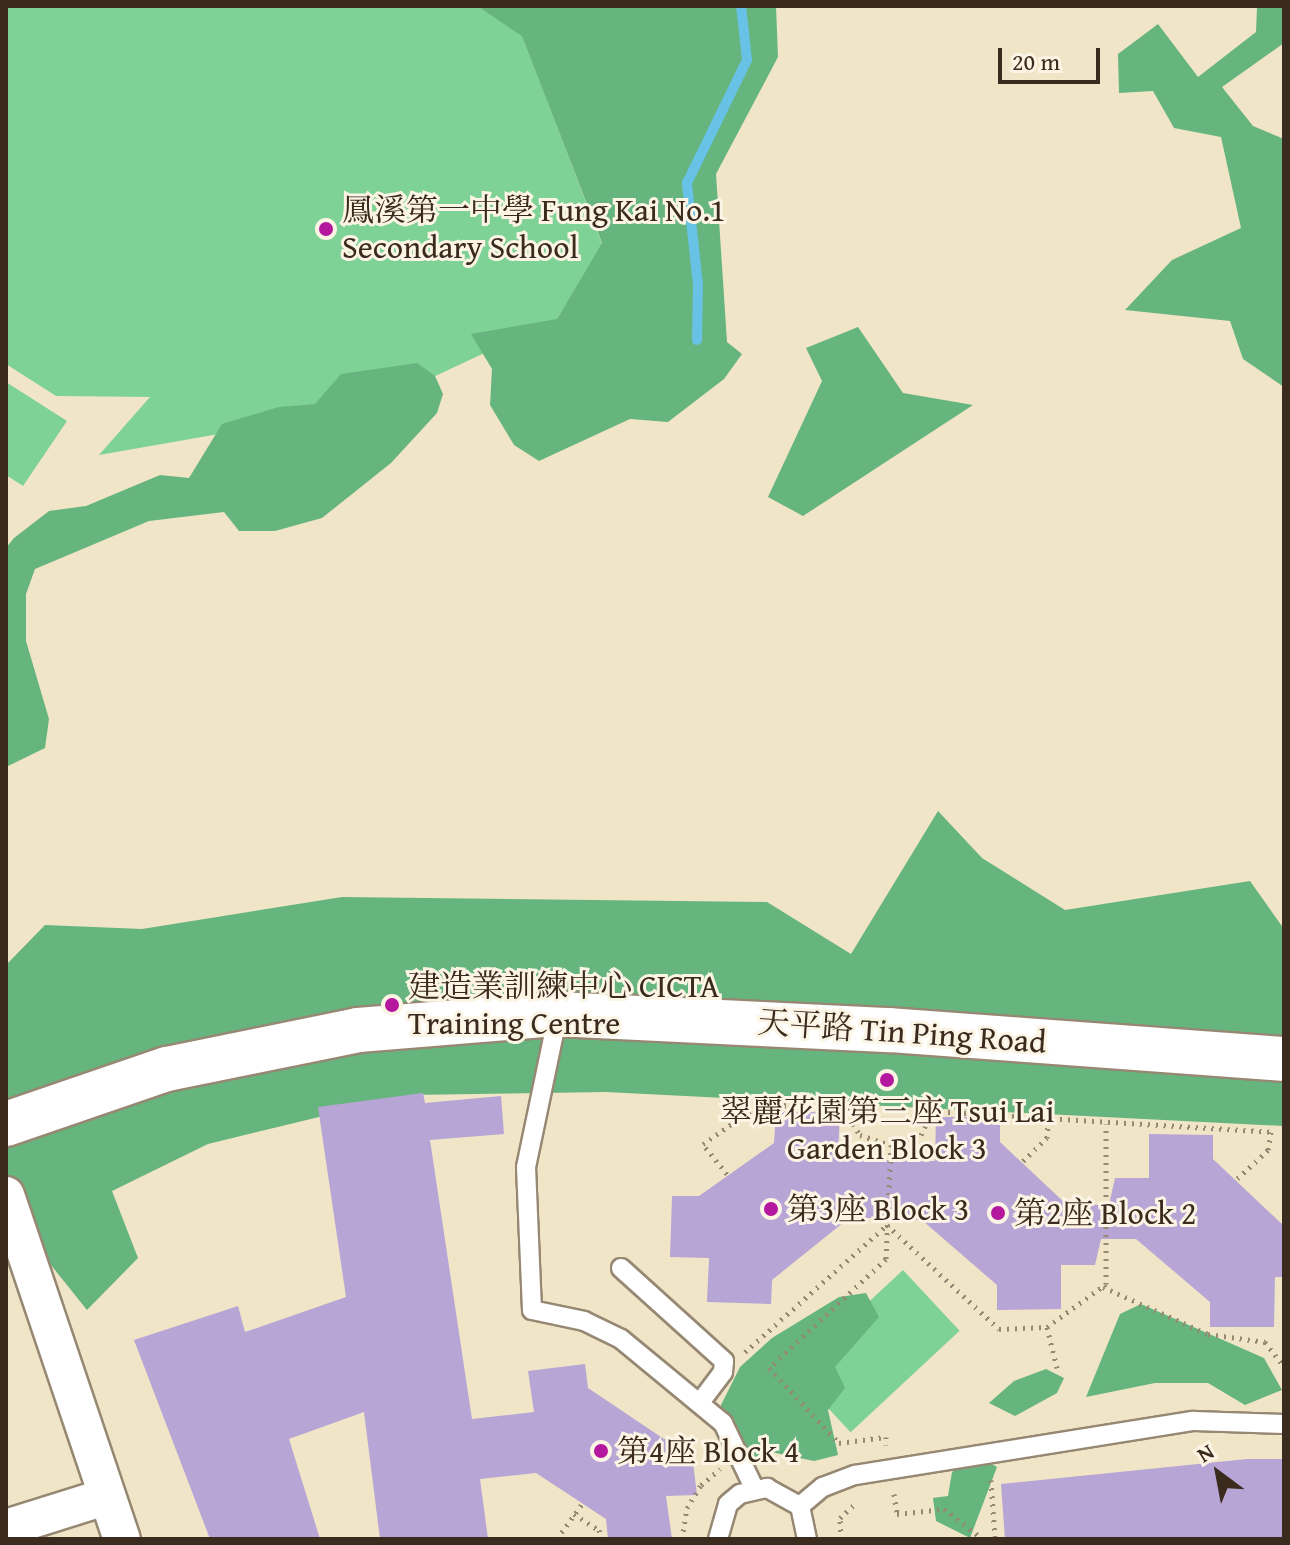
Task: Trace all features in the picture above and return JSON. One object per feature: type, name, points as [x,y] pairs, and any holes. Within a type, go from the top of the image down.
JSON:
[{"type":"street","name":"天平路 Tin Ping Road","points":[[6,1124],[167,1069],[358,1030],[558,1014],[889,1030],[1284,1059]]},
{"type":"street","points":[[6,1195],[105,1497],[122,1539]]},
{"type":"street","points":[[6,1528],[105,1497]]},
{"type":"lane","points":[[558,1014],[526,1167],[532,1310],[584,1321],[621,1339],[723,1423],[754,1488]]},
{"type":"lane","points":[[621,1268],[713,1346],[724,1361],[723,1372],[700,1403]]},
{"type":"lane","points":[[800,1506],[823,1487],[890,1470],[1194,1421],[1284,1424]]},
{"type":"lane","points":[[718,1539],[728,1504],[754,1488],[779,1491],[800,1506],[807,1539]]},
{"type":"path","points":[[727,1174],[703,1144],[760,1104],[854,1109],[853,1124],[860,1135],[891,1145],[921,1135],[932,1111],[1048,1122],[1271,1132],[1268,1150],[1237,1179]]},
{"type":"path","points":[[1023,1161],[1047,1138],[1048,1122]]},
{"type":"path","points":[[1102,1287],[1106,1124]]},
{"type":"path","points":[[891,1145],[886,1259],[769,1368],[839,1443],[886,1437],[897,1514],[944,1509],[983,1539]]},
{"type":"path","points":[[887,1225],[999,1329],[1047,1327],[1102,1287]]},
{"type":"path","points":[[723,1372],[887,1225]]},
{"type":"path","points":[[1102,1287],[1208,1334],[1265,1342],[1284,1366]]},
{"type":"path","points":[[1047,1327],[1057,1368]]},
{"type":"path","points":[[991,1479],[995,1539]]},
{"type":"path","points":[[881,1494],[893,1491]]},
{"type":"path","points":[[841,1539],[840,1518],[868,1497]]},
{"type":"path","points":[[557,1539],[582,1504]]},
{"type":"path","points":[[574,1514],[599,1530],[602,1539]]},
{"type":"green space","name":"鳳溪第一中學 Fung Kai No.1 Secondary School","points":[[6,6],[477,6],[522,35],[602,244],[557,319],[367,408],[99,455],[150,397],[56,396],[6,364]]},
{"type":"green space","points":[[477,6],[776,6],[778,57],[716,174],[727,342],[742,354],[724,379],[668,422],[630,419],[539,461],[514,445],[490,405],[492,369],[471,334],[557,319],[602,243],[522,36]]},
{"type":"green space","points":[[1284,6],[1284,43],[1222,87],[1253,126],[1284,139],[1284,387],[1243,359],[1230,321],[1125,310],[1172,260],[1241,228],[1221,137],[1174,128],[1153,91],[1119,93],[1118,54],[1158,24],[1198,77],[1256,32],[1257,7]]},
{"type":"green space","points":[[858,327],[903,393],[973,405],[803,516],[768,497],[822,381],[806,348]]},
{"type":"green space","points":[[417,363],[435,376],[443,394],[437,413],[391,463],[322,518],[275,531],[239,531],[224,512],[149,521],[35,569],[26,594],[26,641],[49,719],[45,748],[6,767],[6,548],[14,538],[49,511],[86,506],[160,475],[189,478],[222,424],[279,407],[315,404],[341,374]]},
{"type":"green space","points":[[6,382],[67,421],[23,486],[6,475]]},
{"type":"green space","points":[[938,811],[982,858],[1065,910],[1250,881],[1284,929],[1284,1126],[606,1092],[410,1095],[208,1144],[112,1191],[138,1258],[87,1310],[6,1209],[6,965],[45,925],[142,929],[342,897],[767,902],[851,954]]},
{"type":"green space","points":[[903,1270],[960,1331],[851,1432],[794,1372]]},
{"type":"green space","points":[[866,1293],[879,1317],[835,1367],[845,1388],[828,1410],[838,1455],[814,1461],[771,1452],[749,1462],[719,1409],[740,1367],[772,1338],[839,1297]]},
{"type":"green space","points":[[1141,1304],[1264,1358],[1282,1390],[1245,1405],[1208,1383],[1155,1383],[1086,1397],[1120,1314]]},
{"type":"green space","points":[[1046,1369],[1064,1378],[1057,1393],[1015,1416],[989,1403],[1014,1381]]},
{"type":"green space","points":[[977,1456],[997,1467],[970,1538],[936,1521],[933,1498],[948,1496],[952,1472]]},
{"type":"building","points":[[423,1093],[425,1103],[501,1096],[504,1134],[430,1140],[472,1419],[534,1412],[528,1371],[585,1364],[588,1388],[664,1439],[690,1438],[697,1495],[666,1496],[672,1539],[608,1539],[606,1519],[536,1473],[480,1479],[488,1539],[380,1539],[364,1412],[289,1439],[320,1539],[210,1539],[134,1340],[238,1306],[245,1332],[346,1297],[318,1107]]},
{"type":"building","points":[[776,1111],[840,1113],[838,1157],[872,1160],[935,1161],[936,1117],[1000,1117],[1000,1142],[1066,1204],[1109,1205],[1115,1178],[1149,1178],[1149,1134],[1213,1135],[1213,1159],[1284,1226],[1284,1277],[1275,1277],[1274,1327],[1210,1327],[1210,1302],[1136,1239],[1101,1239],[1095,1265],[1061,1265],[1061,1309],[997,1310],[997,1285],[923,1221],[901,1218],[849,1218],[772,1280],[771,1304],[707,1302],[709,1258],[670,1257],[672,1196],[699,1196],[774,1143]]},
{"type":"building","points":[[1247,1459],[1284,1459],[1284,1539],[1005,1539],[1001,1484]]},
{"type":"waterway","points":[[697,340],[698,285],[687,183],[747,60],[741,6]]},
{"type":"place","name":"鳳溪第一中學 Fung Kai No.1 Secondary School","points":[[326,229]]},
{"type":"place","name":"建造業訓練中心 CICTA Training Centre","points":[[392,1005]]},
{"type":"place","name":"翠麗花園第三座 Tsui Lai Garden Block 3","points":[[887,1080]]},
{"type":"place","name":"第3座 Block 3","points":[[771,1209]]},
{"type":"place","name":"第2座 Block 2","points":[[998,1213]]},
{"type":"place","name":"第4座 Block 4","points":[[601,1451]]}]
